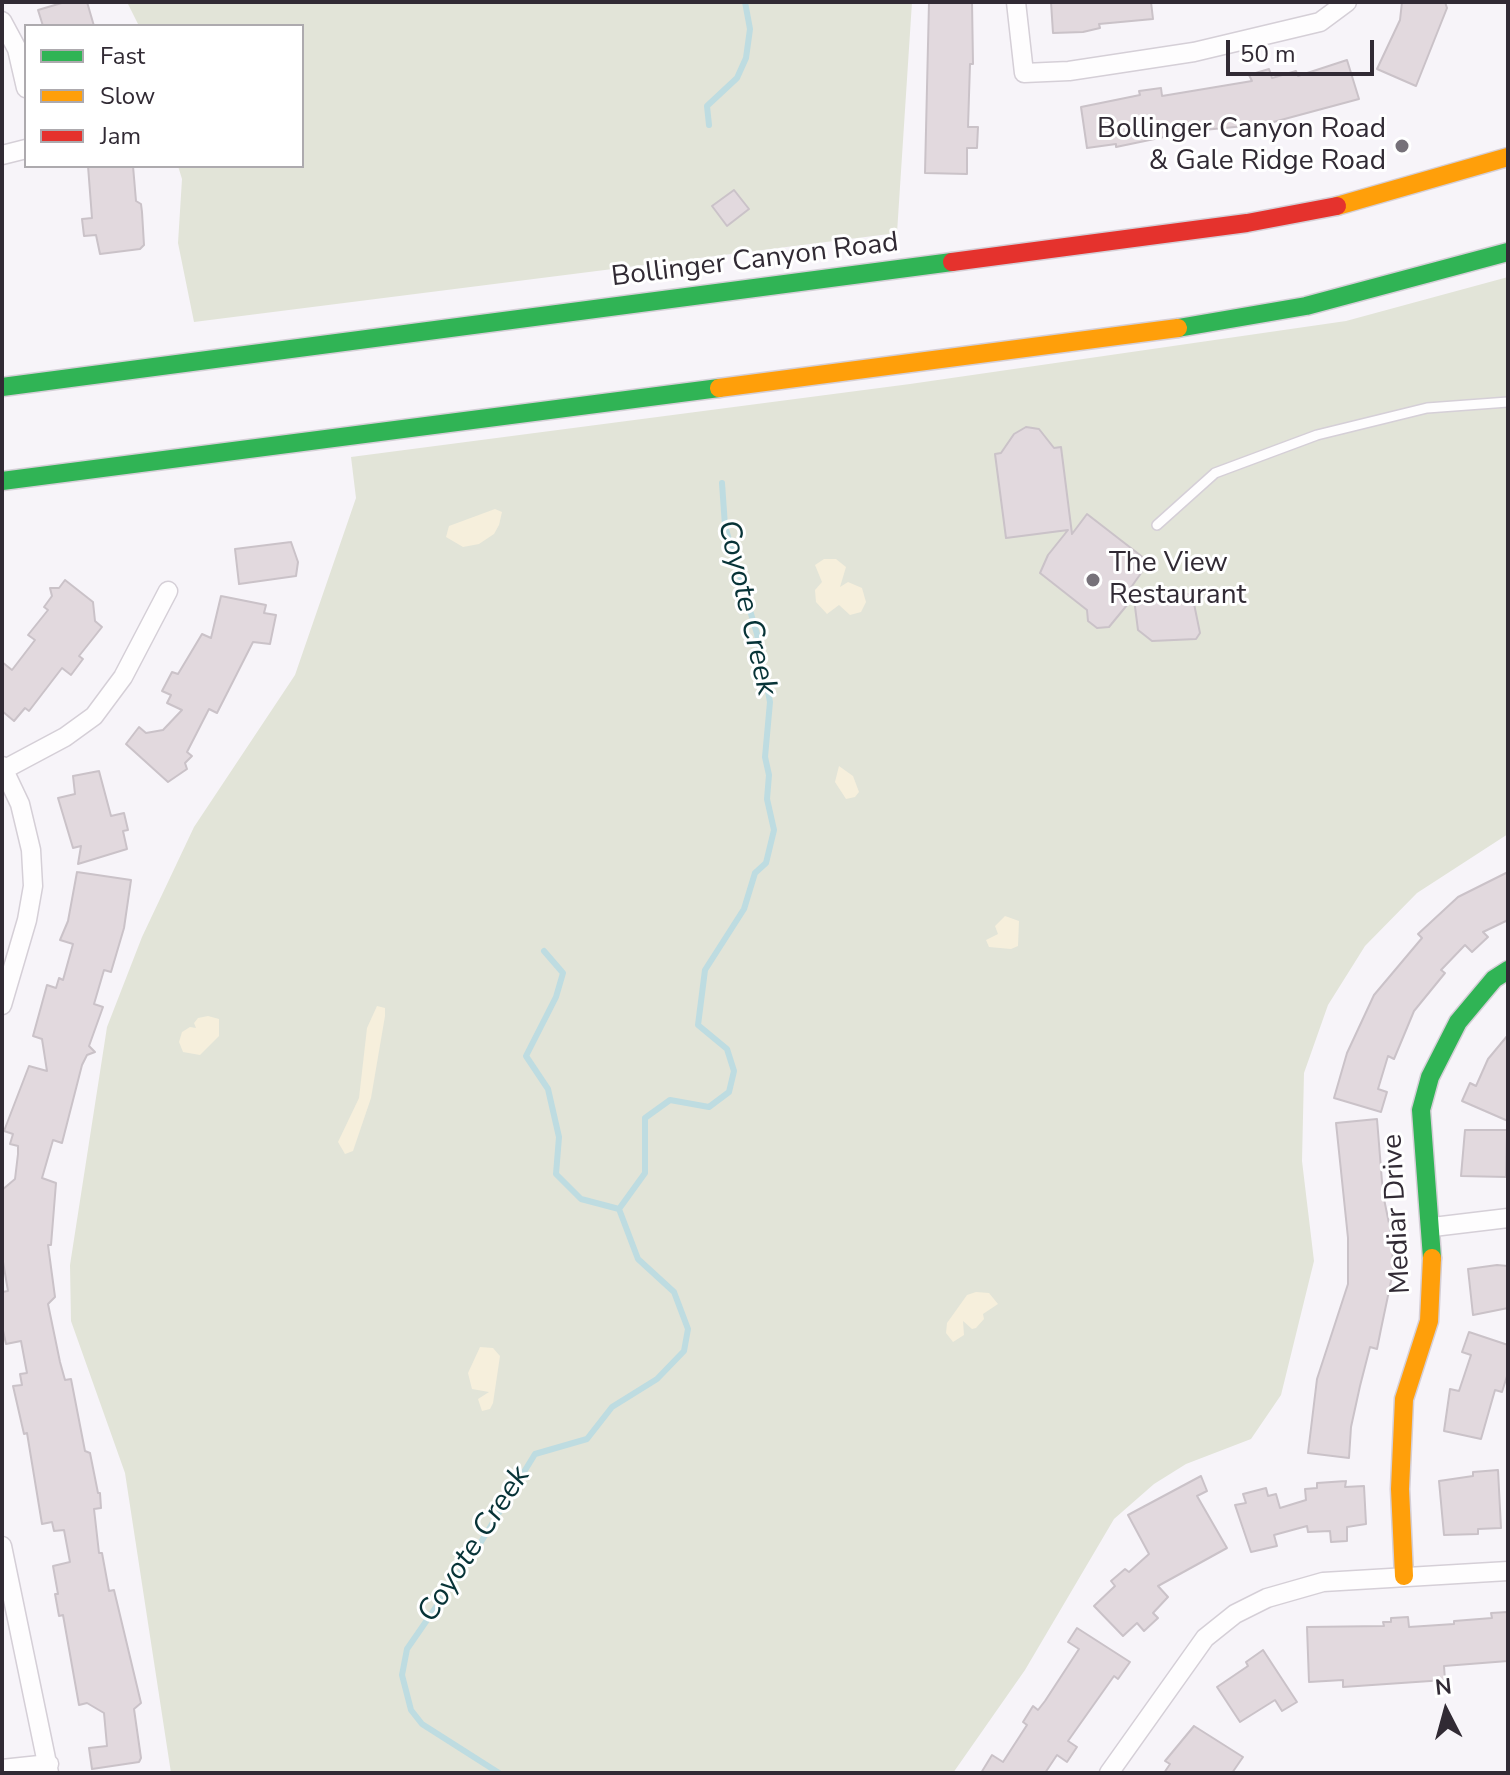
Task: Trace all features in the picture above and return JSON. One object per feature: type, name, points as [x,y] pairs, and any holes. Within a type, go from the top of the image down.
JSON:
[{"type":"main road","name":"Bollinger Canyon Road","points":[[2,387],[1247,223],[1365,200],[1508,157]]},
{"type":"main road","points":[[2,481],[1177,328],[1306,306],[1508,252]]},
{"type":"main road","name":"Mediar Drive","points":[[1404,1576],[1400,1489],[1404,1399],[1429,1321],[1434,1279],[1433,1227],[1421,1146],[1421,1110],[1430,1077],[1458,1022],[1494,979],[1508,970]]},
{"type":"street","points":[[1016,2],[1024,73],[1069,71],[1194,52],[1320,22],[1347,2]]},
{"type":"street","points":[[2,21],[17,49],[24,79]]},
{"type":"street","points":[[2,155],[24,150]]},
{"type":"street","points":[[2,1005],[27,920],[33,886],[31,850],[20,804],[3,768],[65,737],[94,716],[123,677],[168,591]]},
{"type":"street","points":[[1433,1227],[1508,1218]]},
{"type":"street","points":[[2,1546],[49,1769],[2,1769]]},
{"type":"street","points":[[1109,1773],[1205,1638],[1235,1614],[1267,1598],[1323,1582],[1508,1571]]},
{"type":"lane","points":[[1157,525],[1215,473],[1317,435],[1427,408],[1508,402]]},
{"type":"shaded area","points":[[127,2],[912,2],[897,233],[194,322],[178,243],[182,179],[179,168],[304,168],[304,24],[138,24]]},
{"type":"shaded area","points":[[1508,277],[1508,834],[1417,893],[1365,946],[1328,1005],[1304,1073],[1302,1161],[1314,1261],[1281,1395],[1251,1439],[1186,1464],[1154,1484],[1114,1519],[1025,1670],[953,1773],[171,1773],[125,1473],[71,1321],[70,1265],[107,1027],[142,937],[194,827],[295,675],[356,498],[351,457],[910,384],[1346,321]]},
{"type":"sand","points":[[495,509],[502,512],[499,525],[494,534],[479,544],[463,547],[446,537],[449,526]]},
{"type":"sand","points":[[824,559],[836,559],[846,567],[840,587],[848,582],[862,588],[866,602],[861,612],[850,615],[839,605],[827,614],[816,602],[815,590],[822,582],[815,565]]},
{"type":"sand","points":[[839,766],[853,776],[859,792],[855,797],[846,799],[835,782]]},
{"type":"sand","points":[[1005,916],[1019,921],[1018,946],[1011,949],[989,947],[986,940],[998,934],[995,926]]},
{"type":"sand","points":[[377,1006],[385,1008],[385,1016],[371,1098],[353,1151],[345,1154],[338,1142],[359,1098],[367,1028]]},
{"type":"sand","points":[[208,1016],[219,1019],[219,1036],[200,1055],[183,1052],[179,1042],[182,1032],[190,1027],[196,1028],[194,1023],[198,1018]]},
{"type":"sand","points":[[989,1293],[998,1304],[983,1314],[984,1319],[976,1328],[972,1329],[963,1321],[964,1335],[953,1342],[946,1333],[947,1323],[967,1295]]},
{"type":"sand","points":[[480,1347],[493,1348],[500,1356],[493,1403],[490,1409],[482,1411],[478,1399],[489,1392],[472,1389],[468,1373]]},
{"type":"building","points":[[65,2],[87,2],[93,24],[42,24],[38,10]]},
{"type":"building","points":[[929,2],[972,2],[973,64],[970,64],[968,127],[978,127],[977,148],[967,148],[967,174],[925,173]]},
{"type":"building","points":[[1051,2],[1151,2],[1153,19],[1099,24],[1100,28],[1083,32],[1053,33]]},
{"type":"building","points":[[1402,2],[1445,2],[1447,8],[1416,86],[1377,69],[1400,20]]},
{"type":"building","points":[[1347,60],[1359,99],[1266,124],[1193,131],[1116,147],[1116,144],[1087,148],[1081,107],[1140,95],[1139,91],[1161,88],[1162,96],[1252,81],[1249,75],[1269,69],[1272,78],[1296,71],[1298,76]]},
{"type":"building","points":[[88,168],[133,168],[136,201],[141,204],[144,245],[140,249],[100,254],[96,235],[84,236],[82,219],[92,218]]},
{"type":"building","points":[[734,190],[749,209],[727,226],[712,206]]},
{"type":"building","points":[[1026,427],[1039,429],[1054,448],[1061,447],[1072,534],[1087,514],[1149,562],[1122,600],[1132,599],[1109,627],[1097,628],[1088,621],[1087,610],[1040,573],[1048,555],[1068,530],[1006,538],[995,454],[1001,453],[1014,434]]},
{"type":"building","points":[[291,542],[298,562],[296,576],[239,584],[235,549]]},
{"type":"building","points":[[65,580],[93,602],[95,621],[102,627],[79,656],[83,659],[71,675],[62,668],[29,711],[25,708],[14,721],[2,711],[2,662],[12,670],[35,640],[28,635],[48,610],[44,607],[52,596],[50,588],[59,588]]},
{"type":"building","points":[[1192,594],[1200,633],[1196,639],[1152,641],[1138,630],[1134,599]]},
{"type":"building","points":[[221,596],[266,605],[264,613],[276,615],[270,644],[253,642],[217,713],[209,709],[187,752],[192,756],[185,763],[187,769],[168,782],[126,744],[139,727],[146,733],[163,730],[182,710],[167,703],[171,695],[162,691],[172,672],[178,674],[202,634],[211,638]]},
{"type":"building","points":[[99,771],[111,816],[124,813],[128,830],[123,831],[127,849],[78,864],[81,846],[73,848],[58,798],[75,794],[73,776]]},
{"type":"building","points":[[77,872],[131,880],[124,928],[111,972],[104,970],[94,1004],[103,1007],[89,1046],[95,1052],[87,1055],[82,1065],[62,1143],[53,1140],[42,1178],[56,1183],[51,1245],[48,1245],[55,1297],[48,1304],[60,1362],[65,1380],[71,1379],[85,1451],[90,1453],[100,1493],[101,1508],[94,1509],[99,1553],[102,1553],[109,1591],[114,1590],[141,1703],[134,1709],[139,1762],[92,1769],[89,1748],[107,1746],[104,1713],[87,1703],[79,1705],[63,1615],[59,1616],[55,1594],[58,1594],[53,1566],[70,1562],[64,1530],[54,1531],[52,1522],[42,1524],[27,1433],[24,1434],[13,1386],[22,1385],[20,1374],[27,1373],[21,1341],[6,1344],[2,1326],[2,1292],[8,1291],[2,1256],[2,1190],[15,1179],[18,1154],[18,1146],[10,1144],[13,1134],[4,1131],[29,1066],[47,1071],[42,1039],[33,1036],[47,985],[56,988],[59,978],[63,980],[73,944],[60,940],[68,921]]},
{"type":"building","points":[[1508,872],[1508,920],[1483,932],[1488,937],[1472,952],[1465,945],[1441,970],[1445,973],[1414,1011],[1394,1059],[1388,1056],[1378,1089],[1387,1092],[1381,1112],[1334,1098],[1347,1053],[1374,995],[1422,938],[1418,934],[1458,897]]},
{"type":"building","points":[[1508,1035],[1508,1121],[1462,1101],[1470,1083],[1476,1086],[1488,1059]]},
{"type":"building","points":[[1377,1119],[1383,1194],[1392,1238],[1393,1272],[1377,1349],[1370,1347],[1360,1386],[1351,1427],[1349,1458],[1308,1453],[1317,1379],[1348,1284],[1348,1238],[1336,1123]]},
{"type":"building","points":[[1465,1130],[1507,1130],[1506,1177],[1461,1176]]},
{"type":"building","points":[[1508,1266],[1508,1308],[1473,1315],[1468,1269]]},
{"type":"building","points":[[1469,1332],[1508,1345],[1508,1373],[1502,1392],[1495,1390],[1481,1439],[1444,1431],[1450,1389],[1459,1391],[1471,1355],[1462,1352]]},
{"type":"building","points":[[1498,1470],[1501,1528],[1478,1529],[1478,1534],[1444,1535],[1439,1481],[1473,1476],[1473,1472]]},
{"type":"building","points":[[1201,1476],[1207,1491],[1197,1496],[1227,1548],[1158,1586],[1168,1597],[1153,1613],[1158,1618],[1144,1631],[1137,1623],[1123,1636],[1094,1606],[1115,1586],[1111,1581],[1125,1569],[1129,1572],[1149,1554],[1128,1515]]},
{"type":"building","points":[[1346,1481],[1345,1487],[1364,1486],[1366,1524],[1347,1527],[1347,1541],[1331,1542],[1330,1531],[1308,1532],[1307,1526],[1274,1535],[1277,1546],[1251,1552],[1235,1505],[1246,1503],[1243,1494],[1266,1488],[1268,1496],[1276,1494],[1280,1508],[1306,1500],[1305,1489],[1317,1488],[1317,1483]]},
{"type":"building","points":[[1508,1612],[1508,1661],[1444,1666],[1445,1680],[1343,1687],[1343,1680],[1309,1682],[1307,1627],[1384,1626],[1383,1622],[1391,1622],[1391,1618],[1408,1617],[1409,1627],[1454,1624],[1454,1621],[1492,1618],[1491,1613]]},
{"type":"building","points":[[1077,1628],[1130,1662],[1118,1679],[1114,1676],[1068,1741],[1077,1747],[1067,1762],[1057,1755],[1045,1773],[981,1773],[992,1755],[1003,1762],[1027,1725],[1023,1722],[1033,1706],[1038,1710],[1045,1701],[1079,1649],[1068,1642]]},
{"type":"building","points":[[1263,1650],[1297,1702],[1282,1711],[1275,1700],[1240,1722],[1217,1687],[1248,1666],[1246,1662]]},
{"type":"building","points":[[1194,1726],[1243,1757],[1232,1773],[1164,1773],[1170,1764],[1165,1761]]},
{"type":"waterway","name":"Coyote Creek","points":[[709,125],[707,106],[737,78],[746,58],[750,29],[745,2]]},
{"type":"waterway","name":"Coyote Creek","points":[[619,1209],[645,1173],[645,1118],[670,1100],[709,1107],[729,1092],[734,1071],[727,1049],[698,1025],[705,970],[744,909],[755,873],[766,863],[774,830],[767,799],[769,775],[765,757],[770,702],[757,634],[725,526],[722,483]]},
{"type":"waterway","points":[[544,951],[563,973],[556,997],[526,1056],[548,1089],[559,1137],[556,1174],[581,1199],[619,1209]]},
{"type":"waterway","name":"Coyote Creek","points":[[499,1773],[422,1724],[411,1710],[402,1675],[407,1649],[481,1542],[535,1454],[587,1439],[612,1407],[657,1379],[684,1351],[688,1329],[674,1292],[638,1259],[619,1209]]},
{"type":"traffic: fast","points":[[1178,328],[1306,306],[1508,252]]},
{"type":"traffic: fast","points":[[2,387],[952,262]]},
{"type":"traffic: fast","points":[[2,481],[719,388]]},
{"type":"traffic: fast","points":[[1432,1258],[1421,1110],[1430,1077],[1458,1022],[1494,979],[1508,970]]},
{"type":"traffic: slow","points":[[1337,206],[1508,157]]},
{"type":"traffic: slow","points":[[719,388],[1178,328]]},
{"type":"traffic: slow","points":[[1404,1576],[1400,1489],[1404,1399],[1429,1321],[1432,1258]]},
{"type":"traffic: jam","points":[[952,262],[1247,223],[1337,206]]},
{"type":"place","name":"Bollinger Canyon Road & Gale Ridge Road","points":[[1402,146]]},
{"type":"place","name":"The View Restaurant","points":[[1093,580]]}]
